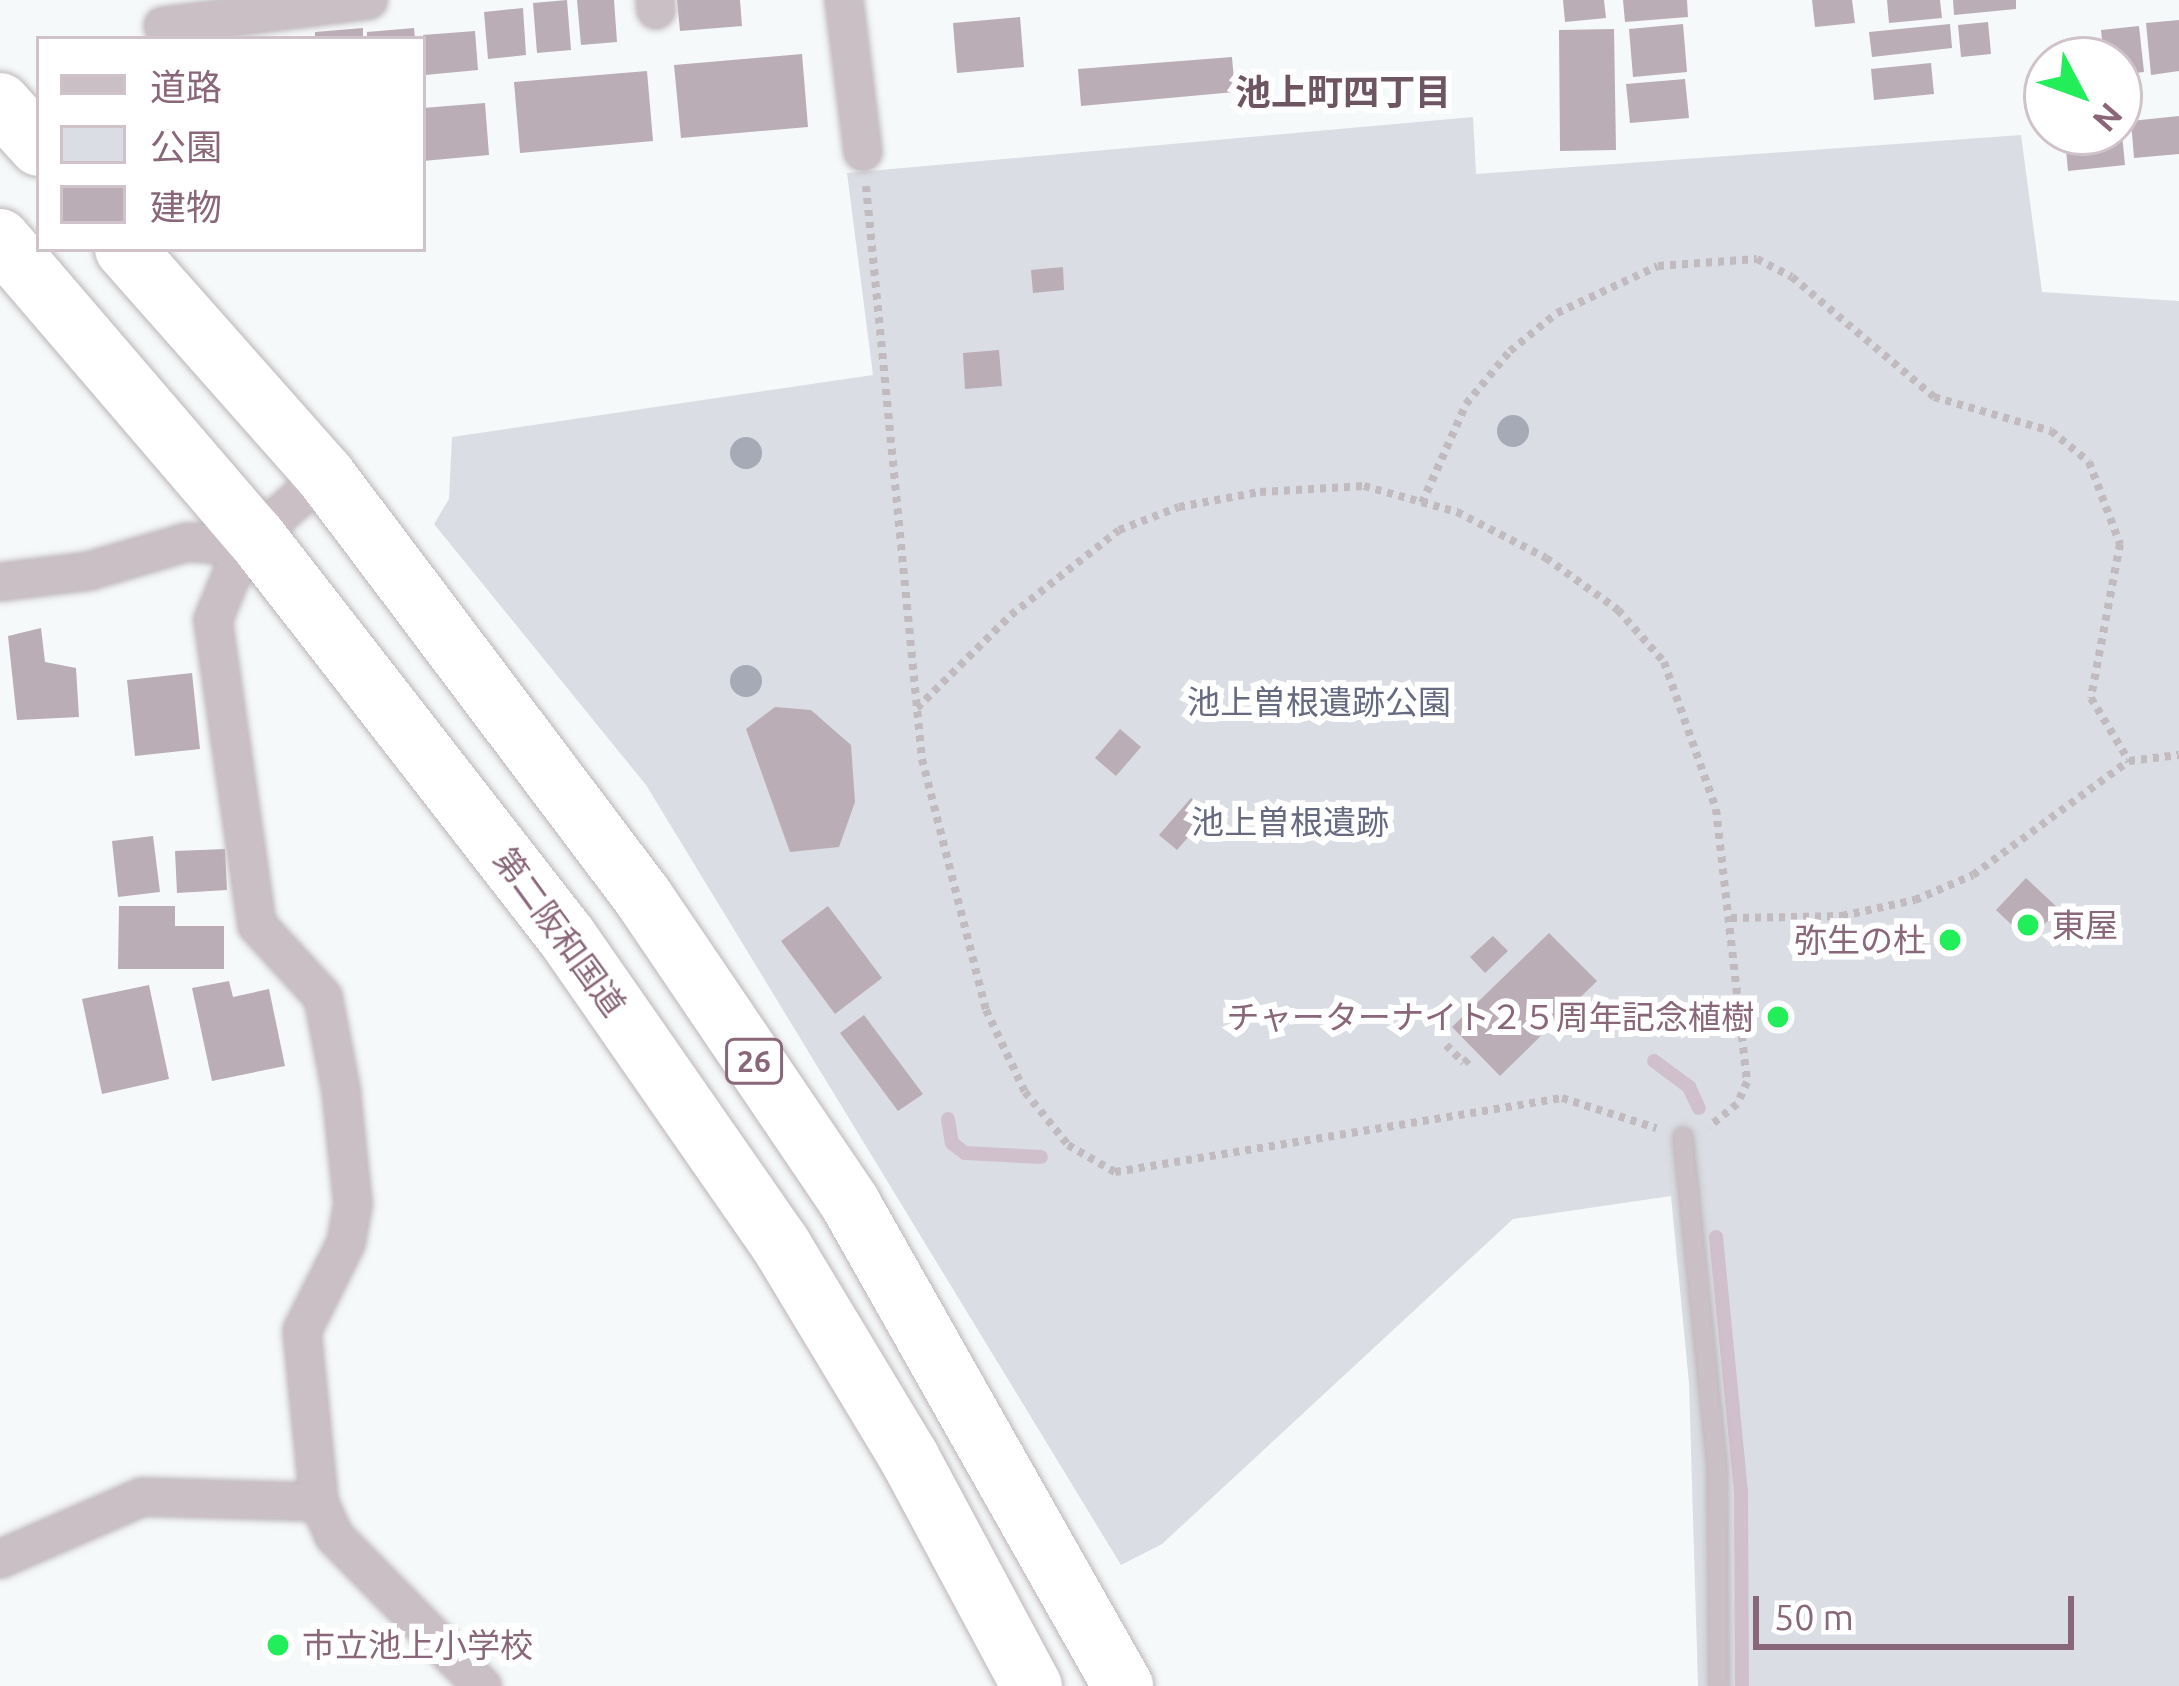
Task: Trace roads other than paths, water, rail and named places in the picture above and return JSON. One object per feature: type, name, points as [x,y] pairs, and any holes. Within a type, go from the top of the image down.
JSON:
[{"type":"highway","points":[[0,103],[36,143]]},
{"type":"highway","name":"第二阪和国道","points":[[0,239],[567,937],[781,1245],[909,1457],[1032,1686]]},
{"type":"highway","name":"26","points":[[146,253],[325,475],[643,897],[850,1203],[1124,1686]]},
{"type":"street","points":[[162,22],[368,0]]},
{"type":"street","points":[[844,0],[863,152]]},
{"type":"street","points":[[325,475],[249,542],[213,620],[244,873],[257,925],[322,997],[353,1204],[346,1243],[302,1331],[320,1502],[334,1536],[482,1686]]},
{"type":"street","points":[[0,582],[89,571],[188,542],[249,542]]},
{"type":"street","points":[[0,1559],[142,1497],[320,1502]]},
{"type":"lane","points":[[1683,1137],[1717,1468],[1719,1686]]},
{"type":"waterway","points":[[1654,1061],[1689,1087],[1699,1108]]},
{"type":"waterway","points":[[948,1119],[952,1143],[965,1153],[1041,1157]]},
{"type":"waterway","points":[[1716,1237],[1741,1492],[1742,1686]]},
{"type":"place","name":"東屋","points":[[2028,925]]},
{"type":"place","name":"弥生の杜","points":[[1950,940]]},
{"type":"place","name":"チャーターナイト２５周年記念植樹","points":[[1778,1017]]},
{"type":"place","name":"市立池上小学校","points":[[278,1645]]},
{"type":"district","name":"池上町四丁目","points":[[1343,92]]},
{"type":"park label","name":"池上曽根遺跡公園","points":[[1319,702]]},
{"type":"park label","name":"池上曽根遺跡","points":[[1290,822]]}]
